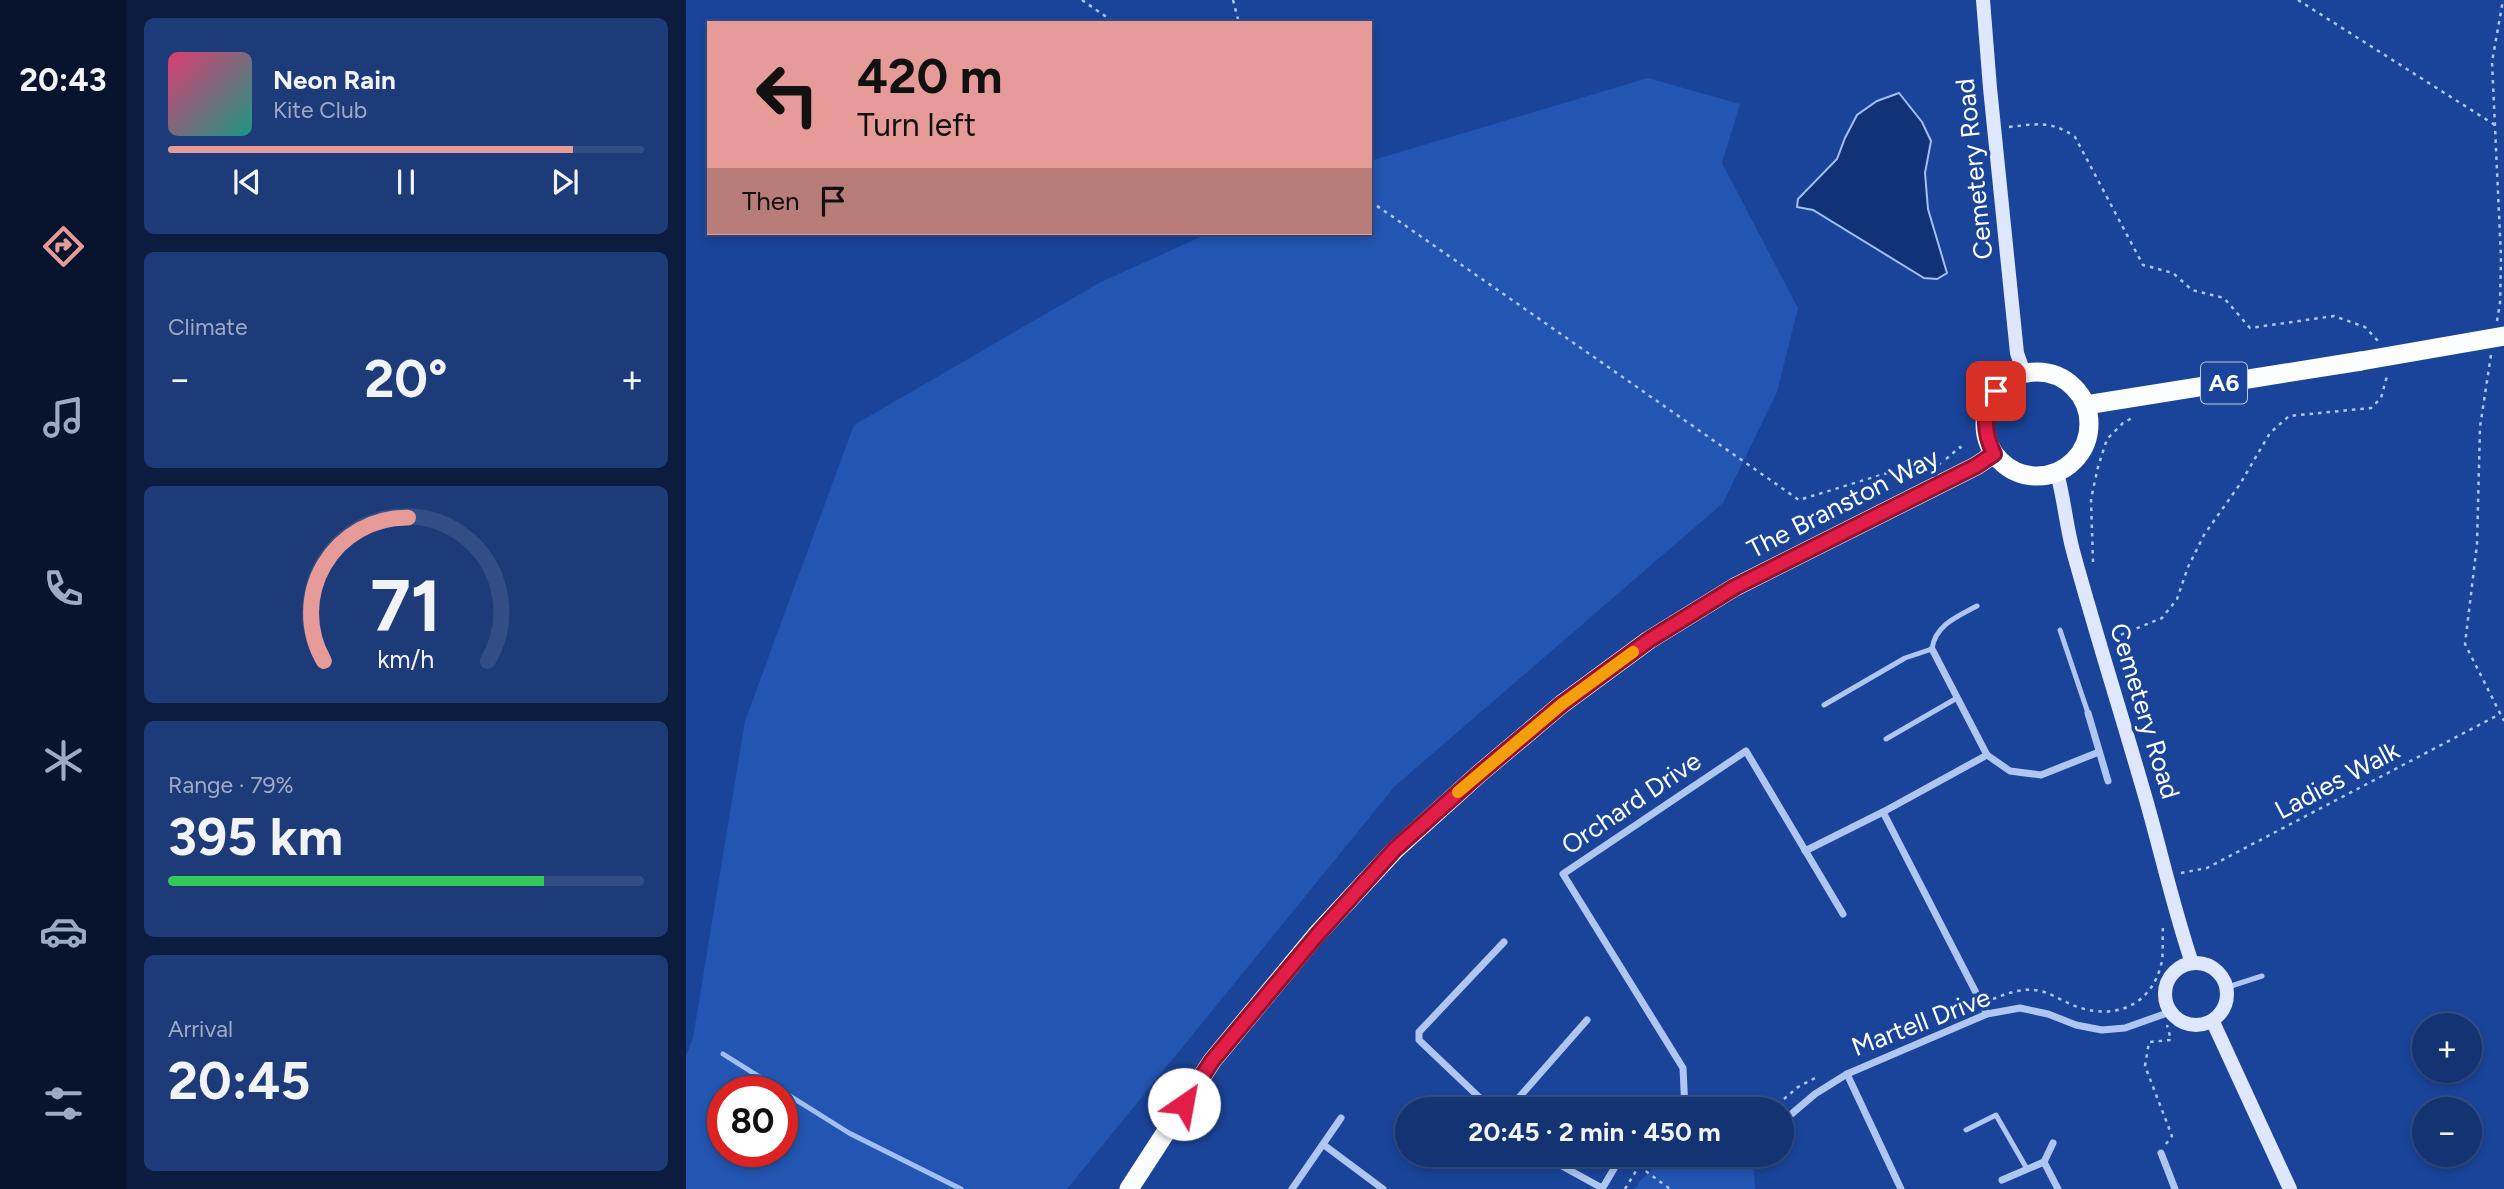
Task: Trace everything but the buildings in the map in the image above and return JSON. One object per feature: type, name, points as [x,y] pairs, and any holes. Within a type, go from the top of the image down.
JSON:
[{"type":"highway","name":"A6","points":[[2086,405],[2361,361],[2497,336]]},
{"type":"highway","points":[[2039,371],[2060,377],[2078,391],[2086,405],[2088,437],[2071,464],[2057,473],[2039,476],[2022,474],[2006,466],[1994,454],[1986,439],[1984,422],[1987,405],[2002,385],[2024,373],[2039,371]]},
{"type":"highway","name":"The Branston Way","points":[[1129,1189],[1212,1061],[1318,934],[1395,849],[1480,773],[1562,704],[1649,640],[1735,587],[1976,466],[1994,454]]},
{"type":"main road","name":"Cemetery Road","points":[[1983,0],[2017,353],[2024,373]]},
{"type":"main road","name":"Cemetery Road","points":[[2057,473],[2072,545],[2099,644],[2168,878],[2178,923],[2192,962]]},
{"type":"main road","points":[[2192,962],[2206,964],[2223,976],[2228,987],[2225,1008],[2213,1021],[2199,1026],[2184,1024],[2167,1014],[2164,997],[2169,978],[2180,967],[2192,962]]},
{"type":"main road","points":[[2213,1021],[2290,1189]]},
{"type":"street","points":[[1932,649],[1987,755],[2010,771],[2041,775],[2099,752]]},
{"type":"street","points":[[2088,713],[2108,780]]},
{"type":"street","name":"Orchard Drive","points":[[1684,1097],[1683,1068],[1563,874],[1746,751],[1843,914]]},
{"type":"street","points":[[1805,851],[1987,755]]},
{"type":"street","points":[[1883,812],[1987,1014]]},
{"type":"street","points":[[1479,1097],[1419,1040],[1419,1032],[1504,942]]},
{"type":"street","name":"Martell Drive","points":[[1794,1112],[1815,1094],[1847,1074],[1987,1014],[2020,1008],[2102,1030],[2125,1028],[2167,1014]]},
{"type":"street","points":[[1519,1097],[1587,1020]]},
{"type":"street","points":[[1847,1074],[1901,1189]]},
{"type":"street","points":[[1292,1189],[1341,1118]]},
{"type":"street","points":[[2002,1180],[2044,1162],[2053,1143]]},
{"type":"street","points":[[1324,1145],[1383,1189]]},
{"type":"street","points":[[2161,1153],[2175,1189]]},
{"type":"street","points":[[2044,1162],[2058,1189]]},
{"type":"street","points":[[1564,1167],[1602,1188],[1615,1167]]},
{"type":"lane","points":[[1824,705],[1905,658],[1932,649],[1934,639],[1941,628],[1977,606]]},
{"type":"lane","points":[[2060,630],[2088,713]]},
{"type":"lane","points":[[1886,739],[1957,698]]},
{"type":"lane","points":[[2228,987],[2262,976]]},
{"type":"lane","points":[[1966,1130],[1996,1115],[2027,1169]]},
{"type":"path","points":[[1082,0],[1112,21]]},
{"type":"path","points":[[1233,0],[1238,21]]},
{"type":"path","points":[[2298,0],[2495,125]]},
{"type":"path","points":[[2503,0],[2492,62],[2501,257],[2500,303],[2497,336],[2480,427],[2477,544],[2465,645],[2504,721]]},
{"type":"path","points":[[1995,128],[2038,124],[2061,127],[2075,137],[2143,265],[2173,273],[2192,290],[2224,298],[2250,328],[2334,316],[2365,327],[2384,347]]},
{"type":"path","points":[[1372,202],[1799,500],[1933,459],[1940,464],[1960,447],[1976,466]]},
{"type":"path","points":[[2112,639],[2162,618],[2177,599],[2188,567],[2204,535],[2240,484],[2270,433],[2289,416],[2371,408],[2381,398],[2388,371]]},
{"type":"path","points":[[2094,562],[2091,499],[2098,467],[2107,439],[2123,422],[2134,417]]},
{"type":"path","name":"Ladies Walk","points":[[2179,874],[2207,867],[2500,714]]},
{"type":"path","points":[[1995,998],[2018,990],[2039,991],[2082,1008],[2101,1012],[2122,1011],[2138,1003],[2149,992],[2161,965],[2163,925]]},
{"type":"path","points":[[2161,1153],[2172,1136],[2145,1066],[2149,1042],[2171,1040],[2167,1014]]},
{"type":"path","points":[[1625,1189],[1638,1167]]},
{"type":"path","points":[[1640,1167],[1670,1189]]},
{"type":"shaded area","points":[[1648,78],[1740,104],[1722,163],[1798,308],[1777,392],[1723,503],[1395,786],[1067,1189],[686,1189],[686,1056],[693,1038],[745,721],[854,425],[1099,283],[1205,235],[1372,235],[1372,160]]},
{"type":"shaded area","points":[[1899,93],[1922,122],[1931,141],[1925,173],[1928,209],[1947,273],[1937,279],[1924,278],[1813,210],[1797,207],[1798,199],[1837,159],[1857,115],[1877,101]]},
{"type":"shaded area","points":[[1655,1167],[1754,1167],[1755,1189],[1635,1189]]},
{"type":"waterway","points":[[723,1054],[849,1133],[961,1189]]},
{"type":"slow traffic","points":[[1458,792],[1562,704],[1633,652]]},
{"type":"route","points":[[1184,1104],[1212,1061],[1318,934],[1395,849],[1480,773],[1562,704],[1649,640],[1735,587],[1976,466],[1994,454],[1986,439],[1984,422],[1987,405],[1996,391]]}]
